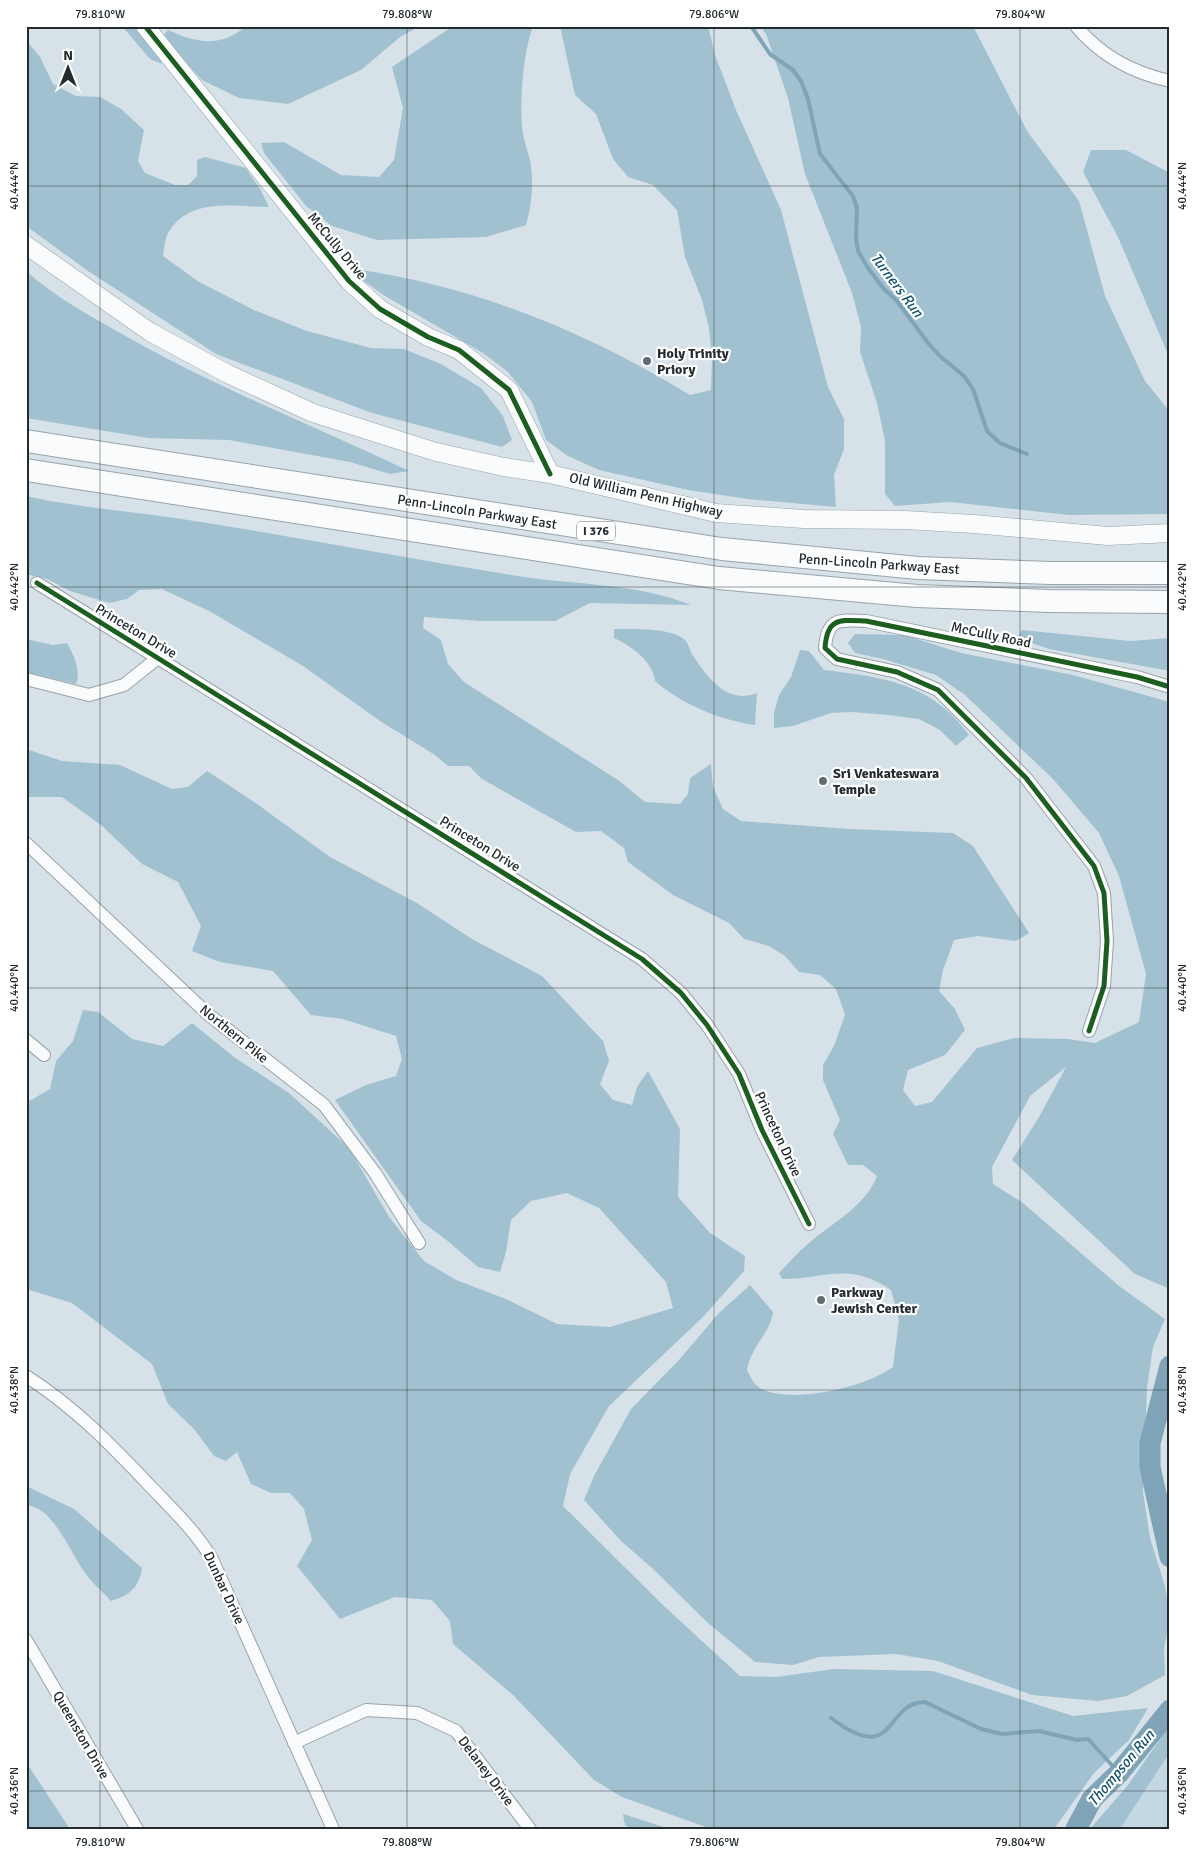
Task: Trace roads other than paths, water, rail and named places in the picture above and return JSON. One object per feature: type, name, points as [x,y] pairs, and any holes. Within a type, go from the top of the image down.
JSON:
[{"type":"highway","name":"Penn-Lincoln Parkway East","points":[[26,441],[722,550],[928,568],[1050,573],[1170,573]]},
{"type":"highway","name":"Penn-Lincoln Parkway East","points":[[26,470],[728,579],[926,597],[1049,602],[1170,602]]},
{"type":"main road","name":"McCully Drive","points":[[145,26],[349,281],[380,309],[428,337],[459,350],[509,390],[550,474]]},
{"type":"main road","name":"Old William Penn Highway","points":[[26,245],[150,332],[228,374],[313,413],[436,452],[504,467],[550,474],[716,513],[804,519],[924,522],[1108,536],[1170,532]]},
{"type":"street","points":[[1076,26],[1093,44],[1115,60],[1149,76],[1170,81]]},
{"type":"street","name":"Princeton Drive","points":[[36,583],[642,959],[681,993],[707,1025],[739,1074],[762,1130],[809,1224]]},
{"type":"street","name":"McCully Road","points":[[1088,1031],[1104,986],[1107,941],[1104,893],[1094,866],[1026,778],[938,690],[898,672],[837,659],[825,648],[826,634],[831,624],[842,620],[866,621],[1137,677],[1170,687]]},
{"type":"street","points":[[26,679],[89,694],[124,685],[159,658]]},
{"type":"street","name":"Northern Pike","points":[[26,842],[210,1015],[324,1105],[376,1172],[419,1243]]},
{"type":"street","points":[[26,1040],[44,1055]]},
{"type":"street","name":"Dunbar Drive","points":[[26,1376],[58,1396],[107,1441],[200,1539],[212,1558],[333,1829]]},
{"type":"street","name":"Queenston Drive","points":[[26,1640],[137,1829]]},
{"type":"street","name":"Delaney Drive","points":[[294,1743],[366,1710],[418,1713],[456,1731],[530,1829]]},
{"type":"waterway","name":"Turners Run","points":[[751,26],[770,54],[793,70],[801,81],[808,99],[820,154],[853,196],[857,208],[856,238],[858,251],[868,268],[883,288],[897,301],[928,343],[941,357],[964,376],[973,389],[987,431],[1000,443],[1027,454]]},
{"type":"waterway","name":"Thompson Run","points":[[1170,1366],[1150,1443],[1150,1467],[1170,1557]]},
{"type":"waterway","points":[[831,1718],[852,1732],[868,1737],[879,1735],[902,1712],[912,1705],[925,1702],[981,1729],[1002,1734],[1039,1731],[1077,1740],[1088,1739],[1119,1773]]},
{"type":"waterway","name":"Thompson Run","points":[[1076,1829],[1092,1799],[1119,1773],[1170,1710]]},
{"type":"railway","points":[[1164,1829],[1170,1818]]},
{"type":"place","name":"Holy Trinity Priory","points":[[647,361]]},
{"type":"place","name":"Sri Venkateswara Temple","points":[[823,781]]},
{"type":"place","name":"Parkway Jewish Center","points":[[821,1300]]}]
